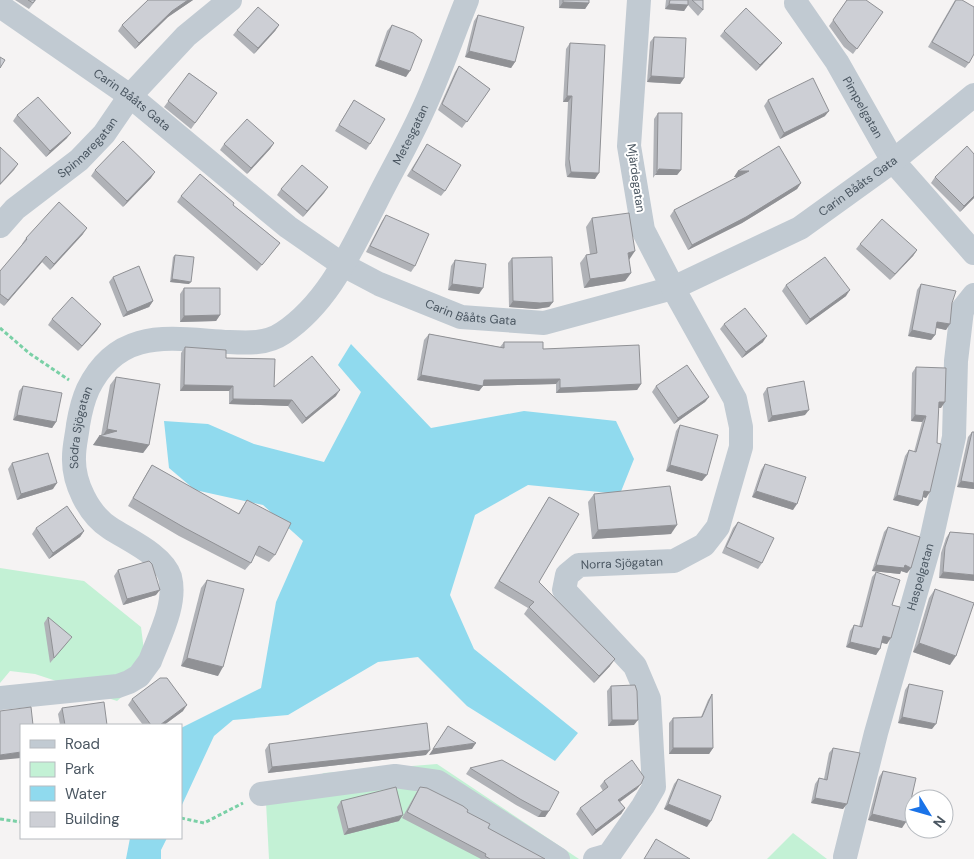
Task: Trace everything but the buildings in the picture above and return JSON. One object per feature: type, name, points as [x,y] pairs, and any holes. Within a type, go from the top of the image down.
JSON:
[{"type":"street","name":"Spinnaregatan","points":[[0,226],[15,209],[79,160],[104,134],[130,96],[186,36],[230,0]]},
{"type":"street","name":"Metesgatan","points":[[343,265],[423,111],[467,0]]},
{"type":"street","name":"Mjärdegatan","points":[[639,0],[629,146],[643,230],[674,288]]},
{"type":"street","name":"Pimpelgatan","points":[[796,3],[838,62],[893,161],[974,253]]},
{"type":"street","name":"Carin Bååts Gata","points":[[0,6],[130,96],[288,227],[343,265],[379,284],[461,317],[470,318],[544,323],[674,288],[800,228],[893,161],[974,95]]},
{"type":"street","name":"Södra Sjögatan","points":[[0,698],[111,688],[129,682],[142,672],[150,662],[168,612],[172,587],[168,572],[163,565],[104,524],[85,499],[78,484],[74,457],[80,412],[96,374],[106,361],[121,350],[140,342],[157,339],[247,343],[275,338],[307,313],[322,297],[343,265]]},
{"type":"street","name":"Norra Sjögatan","points":[[595,859],[609,855],[654,787],[649,699],[634,666],[564,590],[567,575],[580,565],[674,561],[704,546],[718,527],[741,447],[741,427],[735,399],[674,288]]},
{"type":"street","name":"Haspelgatan","points":[[845,857],[876,733],[932,536],[954,437],[956,361],[962,310],[974,295]]},
{"type":"street","points":[[261,794],[395,776],[438,782],[558,859]]},
{"type":"path","points":[[0,328],[30,353],[87,392]]},
{"type":"path","points":[[182,818],[204,823],[261,794]]},
{"type":"path","points":[[0,819],[20,822]]},
{"type":"green space","points":[[0,568],[84,581],[141,627],[147,674],[117,701],[35,674],[10,671],[0,683]]},
{"type":"green space","points":[[437,764],[579,859],[269,859],[266,802],[324,773]]},
{"type":"green space","points":[[793,833],[827,859],[767,859]]},
{"type":"water","points":[[351,344],[431,428],[524,411],[616,421],[634,459],[620,494],[528,485],[475,515],[450,595],[474,649],[578,733],[555,761],[467,706],[418,657],[378,662],[288,715],[233,720],[214,736],[182,805],[182,728],[261,688],[276,602],[303,541],[263,505],[195,490],[169,468],[164,421],[208,424],[254,444],[324,462],[361,392],[338,365]]},
{"type":"water","points":[[130,839],[166,839],[161,850],[161,859],[126,859]]}]
